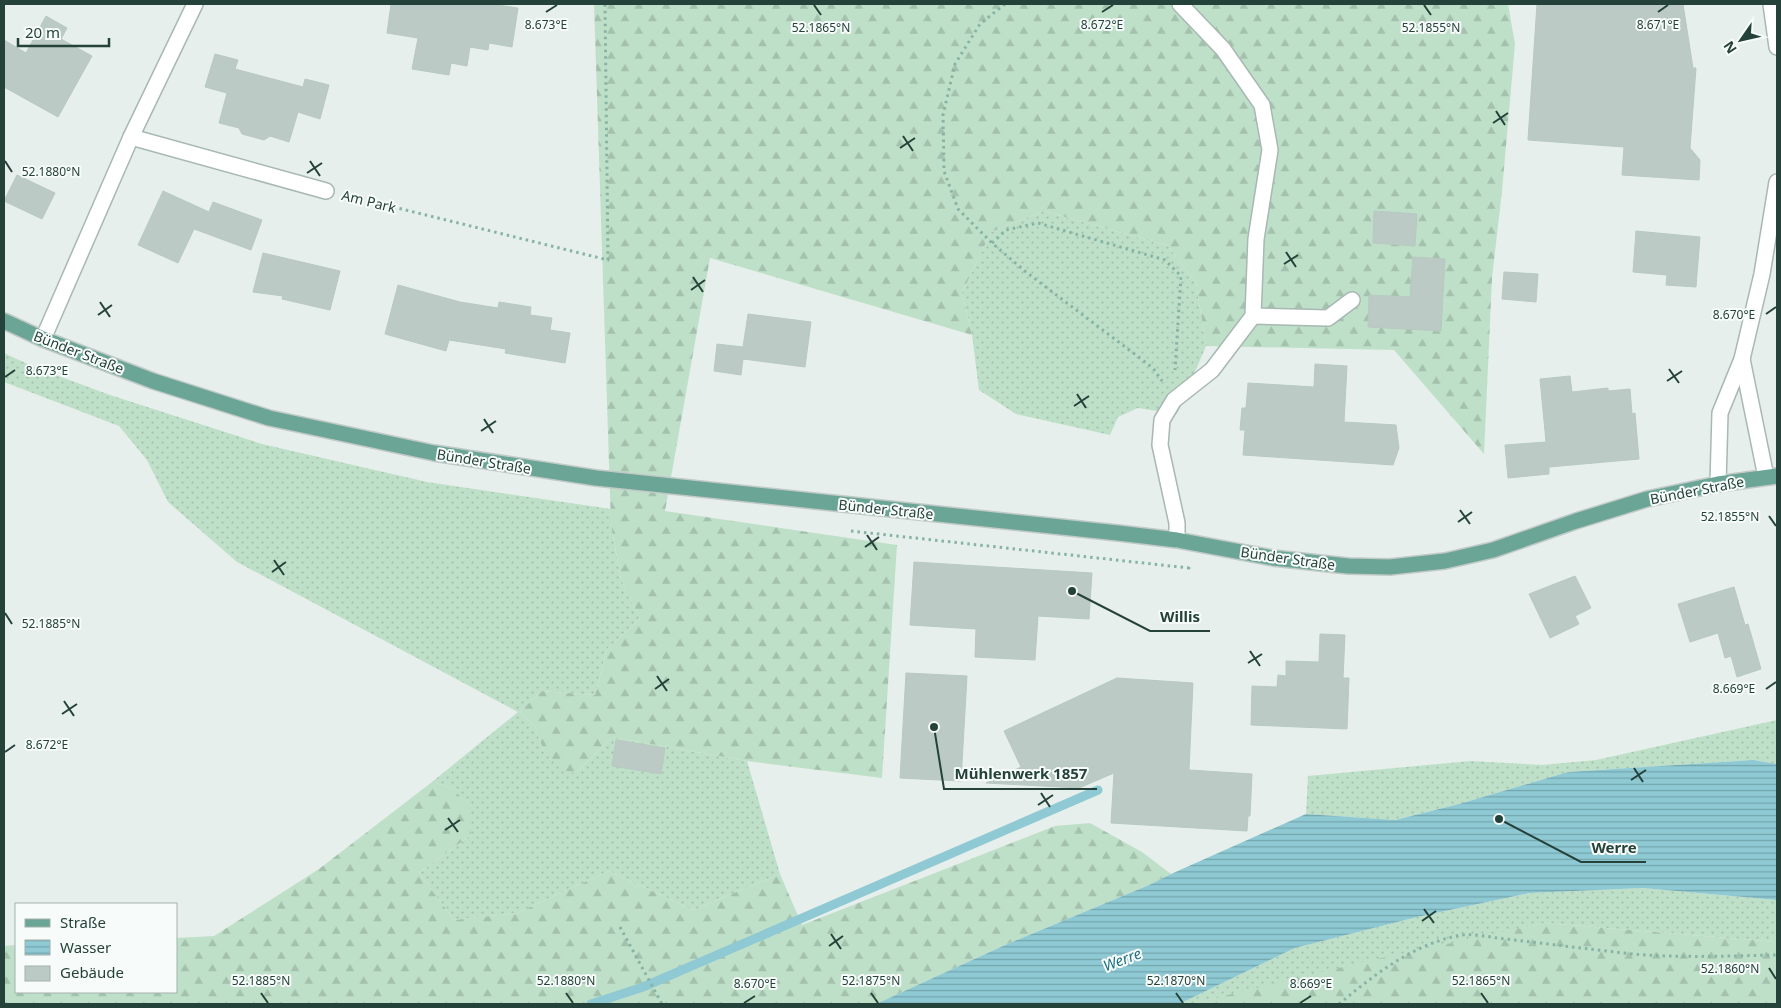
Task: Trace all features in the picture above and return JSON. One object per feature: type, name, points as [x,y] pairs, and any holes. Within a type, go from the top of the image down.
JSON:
[{"type":"main road","name":"Bünder Straße","points":[[4,321],[43,339],[153,381],[269,418],[434,453],[596,478],[1177,540],[1274,558],[1348,566],[1390,568],[1445,561],[1493,550],[1647,499],[1718,484],[1771,477]]},
{"type":"street","points":[[43,339],[131,137],[195,4]]},
{"type":"street","points":[[1177,540],[1177,523],[1160,445],[1162,420],[1174,400],[1212,370],[1253,316],[1256,239],[1270,150],[1262,105],[1223,49],[1180,4]]},
{"type":"street","points":[[1770,4],[1777,47]]},
{"type":"street","name":"Am Park","points":[[131,137],[326,191]]},
{"type":"street","points":[[1718,484],[1720,413],[1742,359],[1762,274],[1777,182]]},
{"type":"street","points":[[1253,316],[1328,318],[1352,300]]},
{"type":"street","points":[[1742,359],[1771,477]]},
{"type":"path","name":"Am Park","points":[[326,191],[608,260],[605,4]]},
{"type":"path","points":[[1006,4],[980,24],[954,64],[943,115],[944,171],[958,210],[1026,272],[1153,368],[1174,400]]},
{"type":"path","points":[[992,243],[1006,230],[1038,222],[1165,260],[1181,276],[1174,400]]},
{"type":"path","points":[[620,927],[662,1004]]},
{"type":"path","points":[[1339,1004],[1390,964],[1425,946],[1458,935],[1563,944],[1608,952],[1654,955],[1777,954]]},
{"type":"green space","points":[[594,4],[1508,4],[1515,44],[1492,278],[1484,454],[1394,350],[1206,346],[1196,283],[1168,246],[1044,211],[991,232],[962,293],[972,335],[710,258],[665,511],[897,545],[882,778],[747,761],[612,737],[577,772],[569,773],[544,752],[535,726],[519,712],[542,691],[595,695],[607,649],[640,619],[621,579],[611,525]]},
{"type":"green space","points":[[1044,211],[1168,246],[1196,283],[1206,346],[1177,414],[1138,408],[1118,417],[1110,435],[1016,414],[979,390],[972,335],[962,293],[991,232]]},
{"type":"green space","points":[[4,353],[34,367],[110,395],[262,444],[427,482],[611,509],[611,525],[621,579],[640,619],[607,649],[595,695],[542,691],[519,712],[535,726],[544,752],[577,772],[612,737],[747,761],[780,874],[693,910],[609,871],[517,913],[454,920],[419,873],[471,835],[453,788],[432,782],[518,712],[237,562],[168,502],[147,460],[119,426],[4,382]]},
{"type":"green space","points":[[1777,720],[1777,764],[1753,760],[1568,772],[1459,804],[1394,820],[1306,814],[1308,776],[1471,761],[1542,765],[1596,760]]},
{"type":"green space","points":[[432,782],[453,788],[471,810],[471,835],[419,873],[454,920],[517,913],[609,871],[693,910],[780,874],[802,925],[1055,826],[1090,823],[1142,852],[1171,874],[1005,945],[876,1004],[4,1004],[4,946],[15,945],[15,993],[178,993],[178,938],[214,936],[319,869]]},
{"type":"green space","points":[[1643,888],[1777,900],[1777,942],[1545,923],[1191,1004],[1179,1004],[1295,948],[1417,917],[1530,893]]},
{"type":"green space","points":[[1545,923],[1777,942],[1777,1004],[1191,1004],[1363,962]]},
{"type":"water","points":[[1753,760],[1777,764],[1777,900],[1643,888],[1530,893],[1417,917],[1295,948],[1179,1004],[876,1004],[1005,945],[1149,885],[1306,814],[1395,820],[1459,804],[1568,772]]},
{"type":"building","points":[[391,4],[491,4],[518,8],[512,47],[489,43],[488,50],[470,47],[467,66],[451,63],[449,75],[412,69],[418,38],[387,33]]},
{"type":"building","points":[[1537,4],[1683,4],[1693,68],[1696,68],[1690,148],[1700,160],[1699,180],[1622,175],[1624,147],[1528,140]]},
{"type":"building","points":[[46,16],[67,28],[61,39],[92,56],[58,117],[4,87],[4,40],[26,53]]},
{"type":"building","points":[[215,54],[238,60],[235,69],[303,87],[305,79],[329,85],[320,119],[298,112],[289,142],[270,136],[264,140],[242,134],[239,128],[219,123],[227,93],[205,87]]},
{"type":"building","points":[[17,175],[55,193],[42,219],[4,201]]},
{"type":"building","points":[[163,191],[209,212],[213,202],[262,220],[251,250],[194,229],[178,263],[138,245]]},
{"type":"building","points":[[1374,211],[1417,214],[1415,246],[1373,243]]},
{"type":"building","points":[[1636,231],[1700,237],[1696,287],[1666,285],[1667,275],[1633,272]]},
{"type":"building","points":[[263,253],[340,271],[330,310],[282,299],[283,296],[253,292]]},
{"type":"building","points":[[1413,257],[1445,259],[1441,331],[1368,327],[1369,295],[1410,297]]},
{"type":"building","points":[[1504,272],[1538,274],[1536,302],[1502,299]]},
{"type":"building","points":[[398,285],[460,302],[498,308],[499,302],[531,307],[530,315],[552,318],[550,330],[570,333],[565,363],[505,353],[506,349],[449,340],[446,351],[385,334]]},
{"type":"building","points":[[748,314],[811,322],[805,367],[743,359],[741,375],[714,371],[717,344],[743,347]]},
{"type":"building","points":[[1315,364],[1347,366],[1344,422],[1396,425],[1399,448],[1393,465],[1243,455],[1245,430],[1240,430],[1242,408],[1246,408],[1248,383],[1314,387]]},
{"type":"building","points":[[1570,376],[1572,392],[1608,388],[1608,391],[1630,389],[1632,414],[1635,413],[1639,459],[1549,467],[1549,474],[1508,478],[1505,445],[1546,442],[1540,379]]},
{"type":"building","points":[[914,562],[1092,573],[1089,619],[1038,616],[1035,660],[975,657],[976,629],[910,625]]},
{"type":"building","points":[[1575,576],[1591,608],[1575,616],[1579,624],[1550,638],[1529,594]]},
{"type":"building","points":[[1734,587],[1745,625],[1748,624],[1761,669],[1737,677],[1731,656],[1725,658],[1718,633],[1690,642],[1678,604]]},
{"type":"building","points":[[1320,634],[1345,635],[1343,678],[1349,678],[1347,729],[1251,725],[1252,686],[1277,687],[1278,675],[1286,676],[1286,661],[1319,662]]},
{"type":"building","points":[[906,673],[967,676],[961,781],[900,778]]},
{"type":"building","points":[[1117,678],[1193,683],[1189,770],[1252,774],[1250,816],[1248,816],[1247,831],[1111,823],[1114,773],[1079,788],[986,783],[1021,767],[1004,731]]},
{"type":"building","points":[[616,740],[665,748],[661,774],[612,766]]},
{"type":"waterway","points":[[591,1004],[643,987],[1098,790]]},
{"type":"place","name":"Willis","points":[[1072,591]]},
{"type":"place","name":"Mühlenwerk 1857","points":[[934,727]]},
{"type":"place","name":"Werre","points":[[1499,819]]}]
